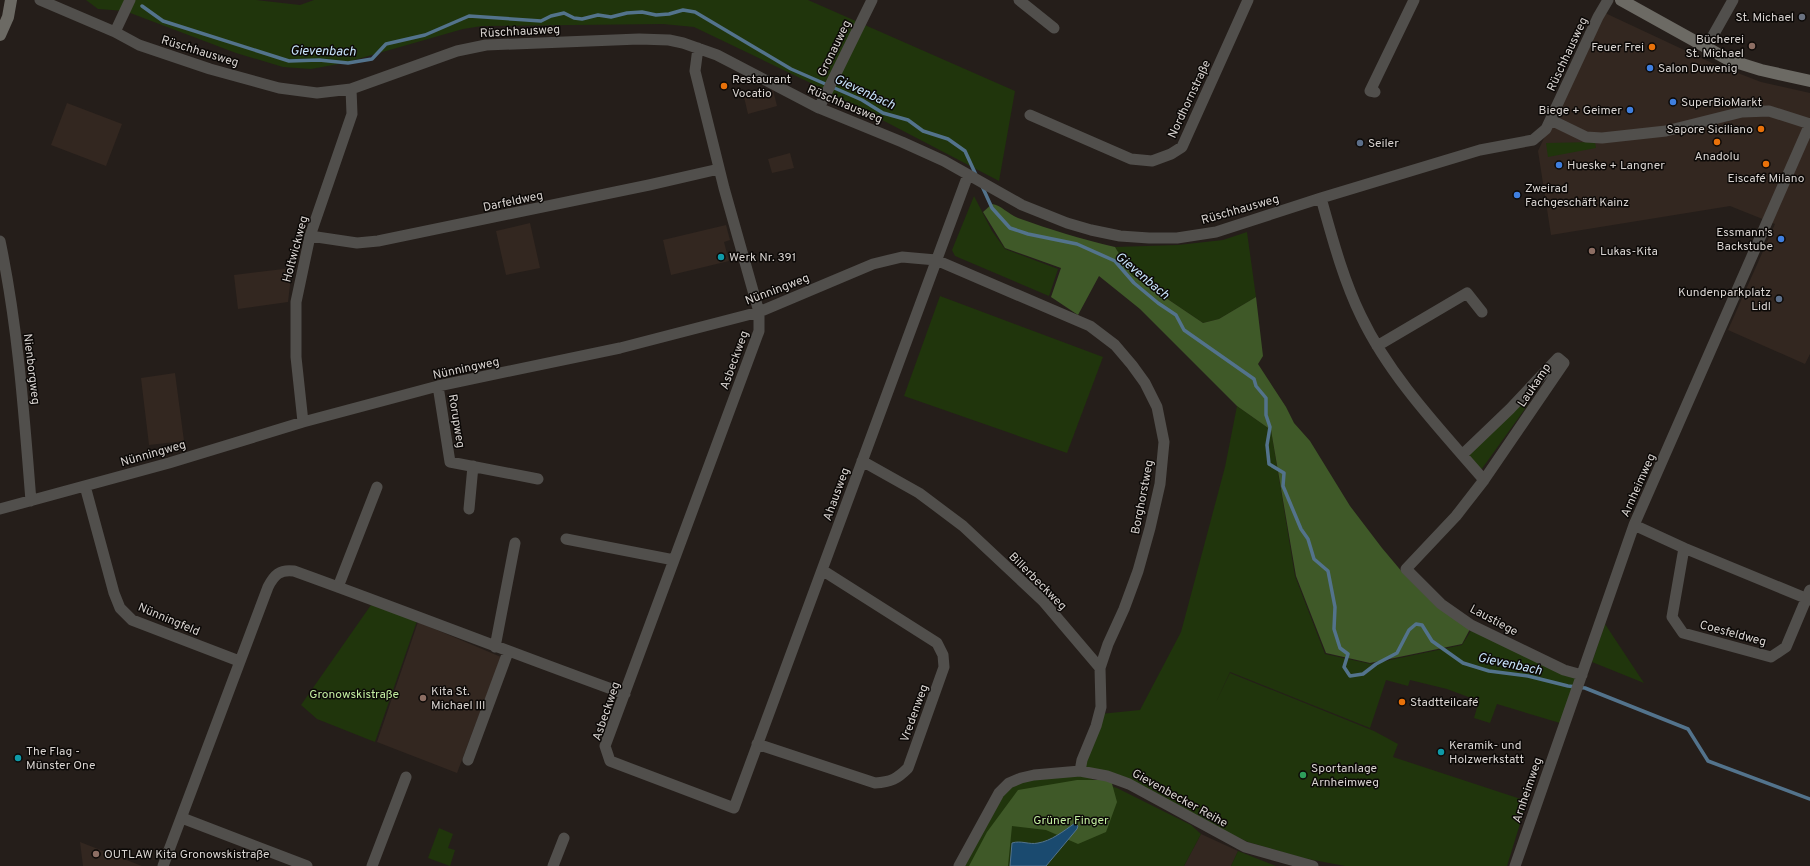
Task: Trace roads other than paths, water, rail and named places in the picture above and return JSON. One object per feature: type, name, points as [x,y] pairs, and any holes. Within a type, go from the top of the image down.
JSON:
[{"type":"street","points":[[0,35],[8,17],[11,0]]},
{"type":"street","name":"Rüschhausweg","points":[[40,0],[115,32],[139,45],[210,69],[279,88],[317,93],[351,89],[451,52],[486,45],[517,42],[669,40],[717,55],[819,108],[944,161],[1022,205],[1067,223],[1091,230],[1120,236],[1149,238],[1177,238],[1216,232],[1321,198],[1480,150],[1533,140],[1546,129],[1598,17],[1608,0]]},
{"type":"street","points":[[115,32],[130,0]]},
{"type":"street","name":"Gronauweg","points":[[819,108],[872,0]]},
{"type":"street","points":[[1019,0],[1054,28]]},
{"type":"street","name":"Nordhornstraße","points":[[1030,115],[1131,159],[1152,161],[1171,154],[1182,147],[1248,0]]},
{"type":"street","points":[[1375,92],[1370,91],[1414,0]]},
{"type":"street","points":[[1621,0],[1729,60],[1761,70],[1810,81]]},
{"type":"street","points":[[1706,48],[1734,0]]},
{"type":"street","name":"Asbeckweg","points":[[698,48],[695,71],[719,168],[759,312],[758,331],[605,746],[610,761],[719,803]]},
{"type":"street","name":"Holtwickweg","points":[[303,422],[296,357],[295,310],[298,284],[310,236],[352,114],[351,89]]},
{"type":"street","points":[[1550,120],[1586,137],[1602,138],[1666,131],[1742,112],[1769,111],[1810,124]]},
{"type":"street","name":"Arnheimweg","points":[[1515,866],[1634,525],[1810,124]]},
{"type":"street","name":"Darfeldweg","points":[[310,236],[357,243],[378,241],[649,185],[719,168]]},
{"type":"street","name":"Ahausweg","points":[[719,803],[734,808],[968,175]]},
{"type":"street","points":[[1321,198],[1351,291],[1361,316],[1377,346],[1413,397],[1484,480]]},
{"type":"street","name":"Nienborgweg","points":[[0,241],[8,282],[24,405],[30,501]]},
{"type":"street","name":"Nünningweg","points":[[0,509],[169,463],[303,422],[438,386],[620,348],[759,312],[873,264],[902,257],[936,260]]},
{"type":"street","name":"Borghorstweg","points":[[936,260],[1090,326],[1115,345],[1132,365],[1145,383],[1157,407],[1164,442],[1160,484],[1150,528],[1135,577],[1124,609],[1108,644],[1100,668]]},
{"type":"street","points":[[1377,346],[1467,293],[1482,312]]},
{"type":"street","name":"Laukamp","points":[[1406,569],[1456,516],[1484,480],[1564,363],[1558,358],[1510,409],[1462,455]]},
{"type":"street","name":"Rorupweg","points":[[438,386],[450,462],[538,479]]},
{"type":"street","name":"Billerbeckweg","points":[[862,460],[919,493],[963,526],[1043,601],[1100,668]]},
{"type":"street","points":[[468,509],[473,466]]},
{"type":"street","name":"Nünningfeld","points":[[85,486],[114,593],[120,608],[132,620],[239,661]]},
{"type":"street","points":[[338,587],[378,487]]},
{"type":"street","name":"Coesfeldweg","points":[[1634,525],[1684,548],[1809,596],[1786,647],[1771,657],[1683,633],[1672,617],[1684,548]]},
{"type":"street","points":[[566,539],[674,560]]},
{"type":"street","points":[[495,647],[515,543]]},
{"type":"street","name":"Laustiege","points":[[1406,569],[1441,604],[1471,625],[1581,677]]},
{"type":"street","points":[[163,866],[268,587],[273,578],[279,572],[286,570],[294,571],[416,615],[508,652],[625,694]]},
{"type":"street","name":"Vredenweg","points":[[757,744],[875,783],[889,782],[900,776],[908,768],[944,667],[943,654],[937,644],[822,570]]},
{"type":"street","points":[[468,760],[508,652]]},
{"type":"street","points":[[1080,771],[1082,760],[1096,726],[1101,707],[1100,668]]},
{"type":"street","name":"Gievenbecker Reihe","points":[[958,866],[999,793],[1010,783],[1021,778],[1034,775],[1080,771],[1107,776],[1129,784],[1245,847],[1313,866]]},
{"type":"street","points":[[372,866],[406,777]]},
{"type":"street","points":[[182,818],[307,866]]},
{"type":"street","points":[[553,866],[564,838]]},
{"type":"water","points":[[1075,823],[1078,826],[1077,829],[1046,866],[1010,866],[1012,843],[1043,842]]},
{"type":"waterway","name":"Gievenbach","points":[[142,6],[163,21],[289,61],[319,60],[348,63],[372,59],[386,44],[425,35],[469,16],[541,21],[551,16],[564,13],[574,18],[582,19],[598,15],[611,17],[627,13],[642,12],[656,15],[669,14],[683,10],[695,12],[791,69],[862,100],[883,113],[908,120],[923,131],[948,139],[965,151],[976,175]]},
{"type":"waterway","name":"Gievenbach","points":[[982,186],[992,208],[1010,228],[1028,234],[1077,244],[1115,261],[1134,283],[1158,303],[1176,315],[1184,330],[1254,379],[1256,386],[1266,398],[1266,415],[1270,427],[1267,445],[1269,464],[1284,473],[1283,486],[1301,529],[1308,539],[1314,559],[1328,571],[1335,607],[1334,629],[1340,648],[1348,654],[1344,667],[1350,676],[1363,674],[1376,664],[1397,653],[1409,630],[1416,624],[1422,625],[1432,641],[1463,663],[1489,671],[1528,676],[1568,686],[1585,688],[1688,729],[1708,761],[1810,799]]},
{"type":"place","name":"St. Michael","points":[[1802,17]]},
{"type":"place","name":"Bücherei St. Michael","points":[[1752,46]]},
{"type":"place","name":"Feuer Frei","points":[[1652,47]]},
{"type":"place","name":"Salon Duwenig","points":[[1650,68]]},
{"type":"place","name":"Restaurant Vocatio","points":[[724,86]]},
{"type":"place","name":"SuperBioMarkt","points":[[1673,102]]},
{"type":"place","name":"Biege + Geimer","points":[[1630,110]]},
{"type":"place","name":"Sapore Siciliano","points":[[1761,129]]},
{"type":"place","name":"Anadolu","points":[[1717,142]]},
{"type":"place","name":"Seiler","points":[[1360,143]]},
{"type":"place","name":"Eiscafé Milano","points":[[1766,164]]},
{"type":"place","name":"Hueske + Langner","points":[[1559,165]]},
{"type":"place","name":"Zweirad Fachgeschäft Kainz","points":[[1517,195]]},
{"type":"place","name":"Essmann's Backstube","points":[[1781,239]]},
{"type":"place","name":"Lukas-Kita","points":[[1592,251]]},
{"type":"place","name":"Werk Nr. 391","points":[[721,257]]},
{"type":"place","name":"Kundenparkplatz Lidl","points":[[1779,299]]},
{"type":"place","name":"Kita St. Michael III","points":[[423,698]]},
{"type":"place","name":"Stadtteilcafé","points":[[1402,702]]},
{"type":"place","name":"Keramik- und Holzwerkstatt","points":[[1441,752]]},
{"type":"place","name":"The Flag - Münster One","points":[[18,758]]},
{"type":"place","name":"Sportanlage Arnheimweg","points":[[1303,775]]},
{"type":"place","name":"OUTLAW Kita Gronowskistraße","points":[[96,854]]},
{"type":"park label","name":"Gronowskistraße","points":[[354,694]]},
{"type":"park label","name":"Grüner Finger","points":[[1071,820]]}]
